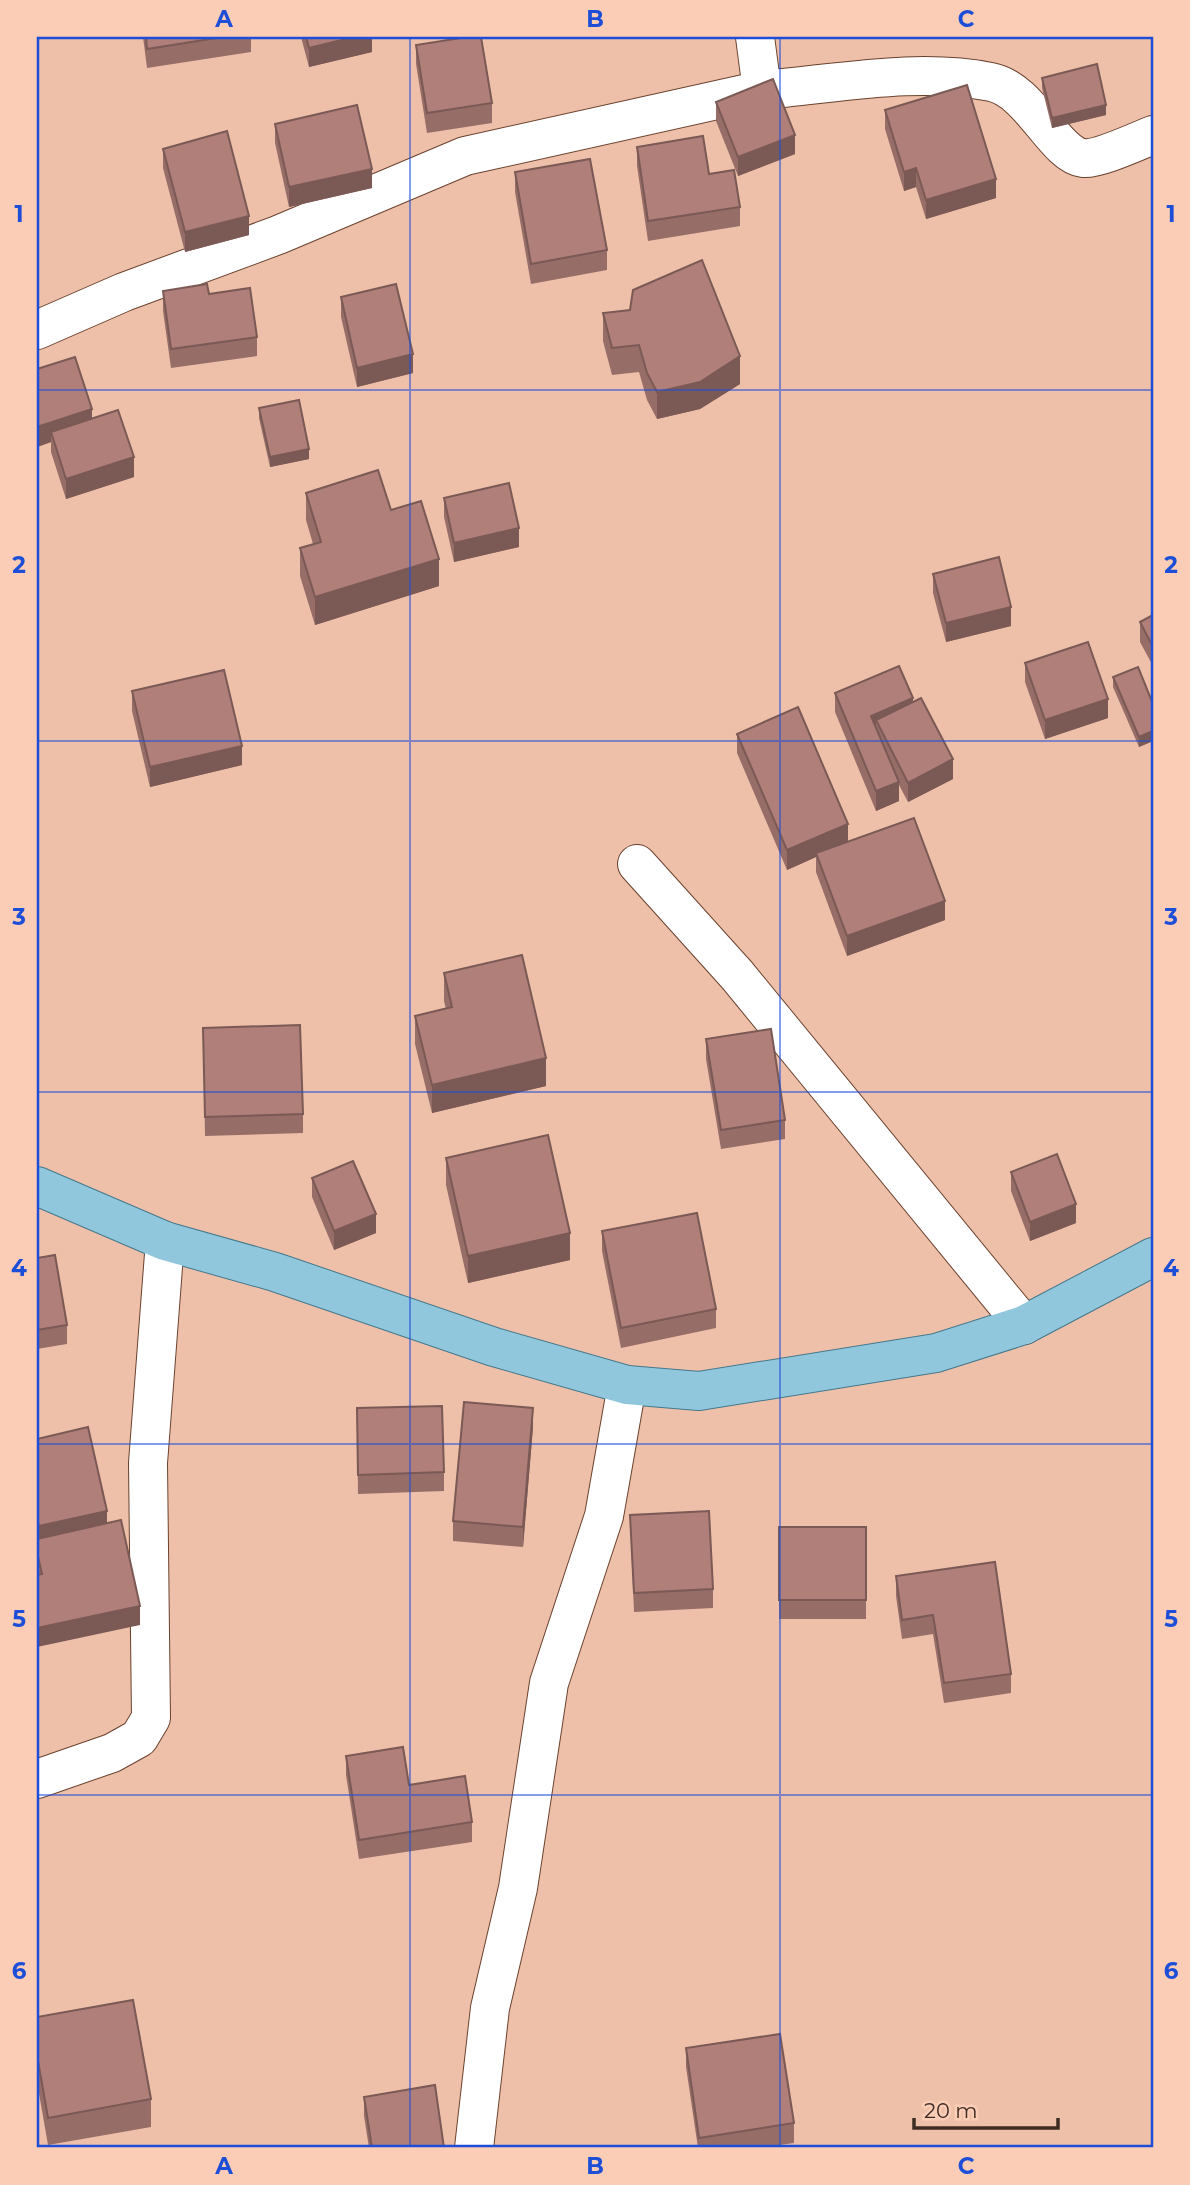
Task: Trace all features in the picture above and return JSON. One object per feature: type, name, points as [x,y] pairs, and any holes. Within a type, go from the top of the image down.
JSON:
[{"type":"main road","points":[[37,1186],[165,1241],[275,1272],[494,1347],[627,1385],[699,1391],[936,1353],[1024,1325],[1153,1257]]},
{"type":"street","points":[[755,37],[762,90]]},
{"type":"street","points":[[37,330],[124,292],[278,235],[465,156],[762,90],[924,76],[992,82],[1014,92],[1071,155],[1085,159],[1153,135]]},
{"type":"street","points":[[637,864],[737,975],[1024,1325]]},
{"type":"street","points":[[37,1779],[112,1753],[139,1738],[151,1718],[148,1463],[165,1241]]},
{"type":"street","points":[[474,2148],[490,2008],[518,1888],[549,1684],[604,1516],[627,1385]]},
{"type":"building","points":[[146,37],[223,37],[147,49]]},
{"type":"building","points":[[306,37],[354,37],[309,48]]},
{"type":"building","points":[[481,37],[492,103],[427,113],[416,45]]},
{"type":"building","points":[[1097,64],[1106,105],[1052,118],[1042,78]]},
{"type":"building","points":[[773,79],[795,135],[738,157],[716,102]]},
{"type":"building","points":[[967,85],[996,179],[926,200],[916,168],[904,172],[885,110]]},
{"type":"building","points":[[357,105],[372,169],[289,187],[275,124]]},
{"type":"building","points":[[227,131],[249,216],[185,232],[163,149]]},
{"type":"building","points":[[703,136],[709,174],[734,170],[740,207],[648,221],[637,147]]},
{"type":"building","points":[[590,159],[607,250],[531,264],[515,172]]},
{"type":"building","points":[[702,260],[740,356],[700,382],[657,392],[647,373],[639,345],[612,348],[603,313],[630,310],[633,290]]},
{"type":"building","points":[[207,284],[209,294],[250,288],[257,337],[171,349],[163,291]]},
{"type":"building","points":[[396,284],[413,354],[357,368],[341,297]]},
{"type":"building","points":[[75,357],[92,409],[37,427],[37,369]]},
{"type":"building","points":[[299,400],[309,449],[270,457],[259,408]]},
{"type":"building","points":[[118,410],[134,457],[66,479],[51,432]]},
{"type":"building","points":[[378,470],[391,510],[421,501],[439,559],[315,597],[300,548],[321,542],[306,493]]},
{"type":"building","points":[[509,483],[519,528],[454,543],[444,498]]},
{"type":"building","points":[[999,557],[1011,607],[946,623],[933,574]]},
{"type":"building","points":[[1153,615],[1153,647],[1140,622]]},
{"type":"building","points":[[1088,642],[1108,699],[1045,720],[1025,663]]},
{"type":"building","points":[[899,666],[913,698],[871,716],[899,782],[876,791],[835,693]]},
{"type":"building","points":[[1138,667],[1153,704],[1153,731],[1139,737],[1113,677]]},
{"type":"building","points":[[224,670],[242,746],[150,767],[132,691]]},
{"type":"building","points":[[921,698],[953,759],[908,783],[876,720]]},
{"type":"building","points":[[798,707],[848,824],[787,850],[737,734]]},
{"type":"building","points":[[914,818],[945,901],[847,936],[816,853]]},
{"type":"building","points":[[522,955],[546,1058],[432,1085],[415,1016],[452,1007],[444,973]]},
{"type":"building","points":[[300,1025],[303,1114],[205,1117],[203,1028]]},
{"type":"building","points":[[771,1029],[785,1120],[721,1130],[706,1039]]},
{"type":"building","points":[[548,1135],[570,1233],[468,1256],[446,1158]]},
{"type":"building","points":[[1057,1154],[1076,1204],[1030,1222],[1011,1172]]},
{"type":"building","points":[[353,1161],[376,1214],[334,1231],[312,1178]]},
{"type":"building","points":[[697,1213],[716,1309],[621,1328],[602,1231]]},
{"type":"building","points":[[55,1255],[67,1325],[37,1330],[37,1258]]},
{"type":"building","points":[[464,1402],[533,1408],[523,1527],[453,1521]]},
{"type":"building","points":[[442,1406],[444,1472],[358,1475],[357,1408]]},
{"type":"building","points":[[88,1427],[107,1511],[39,1526],[37,1439]]},
{"type":"building","points":[[709,1511],[713,1589],[634,1593],[630,1515]]},
{"type":"building","points":[[121,1520],[140,1606],[37,1628],[37,1575],[42,1574],[37,1539]]},
{"type":"building","points":[[779,1527],[866,1527],[866,1600],[779,1600]]},
{"type":"building","points":[[995,1562],[1011,1674],[944,1683],[933,1615],[902,1620],[896,1576]]},
{"type":"building","points":[[403,1747],[409,1785],[465,1776],[472,1822],[359,1840],[346,1756]]},
{"type":"building","points":[[133,2000],[151,2099],[48,2118],[37,2055],[37,2017]]},
{"type":"building","points":[[780,2034],[794,2123],[699,2138],[686,2048]]},
{"type":"building","points":[[435,2085],[444,2148],[372,2148],[364,2097]]}]
